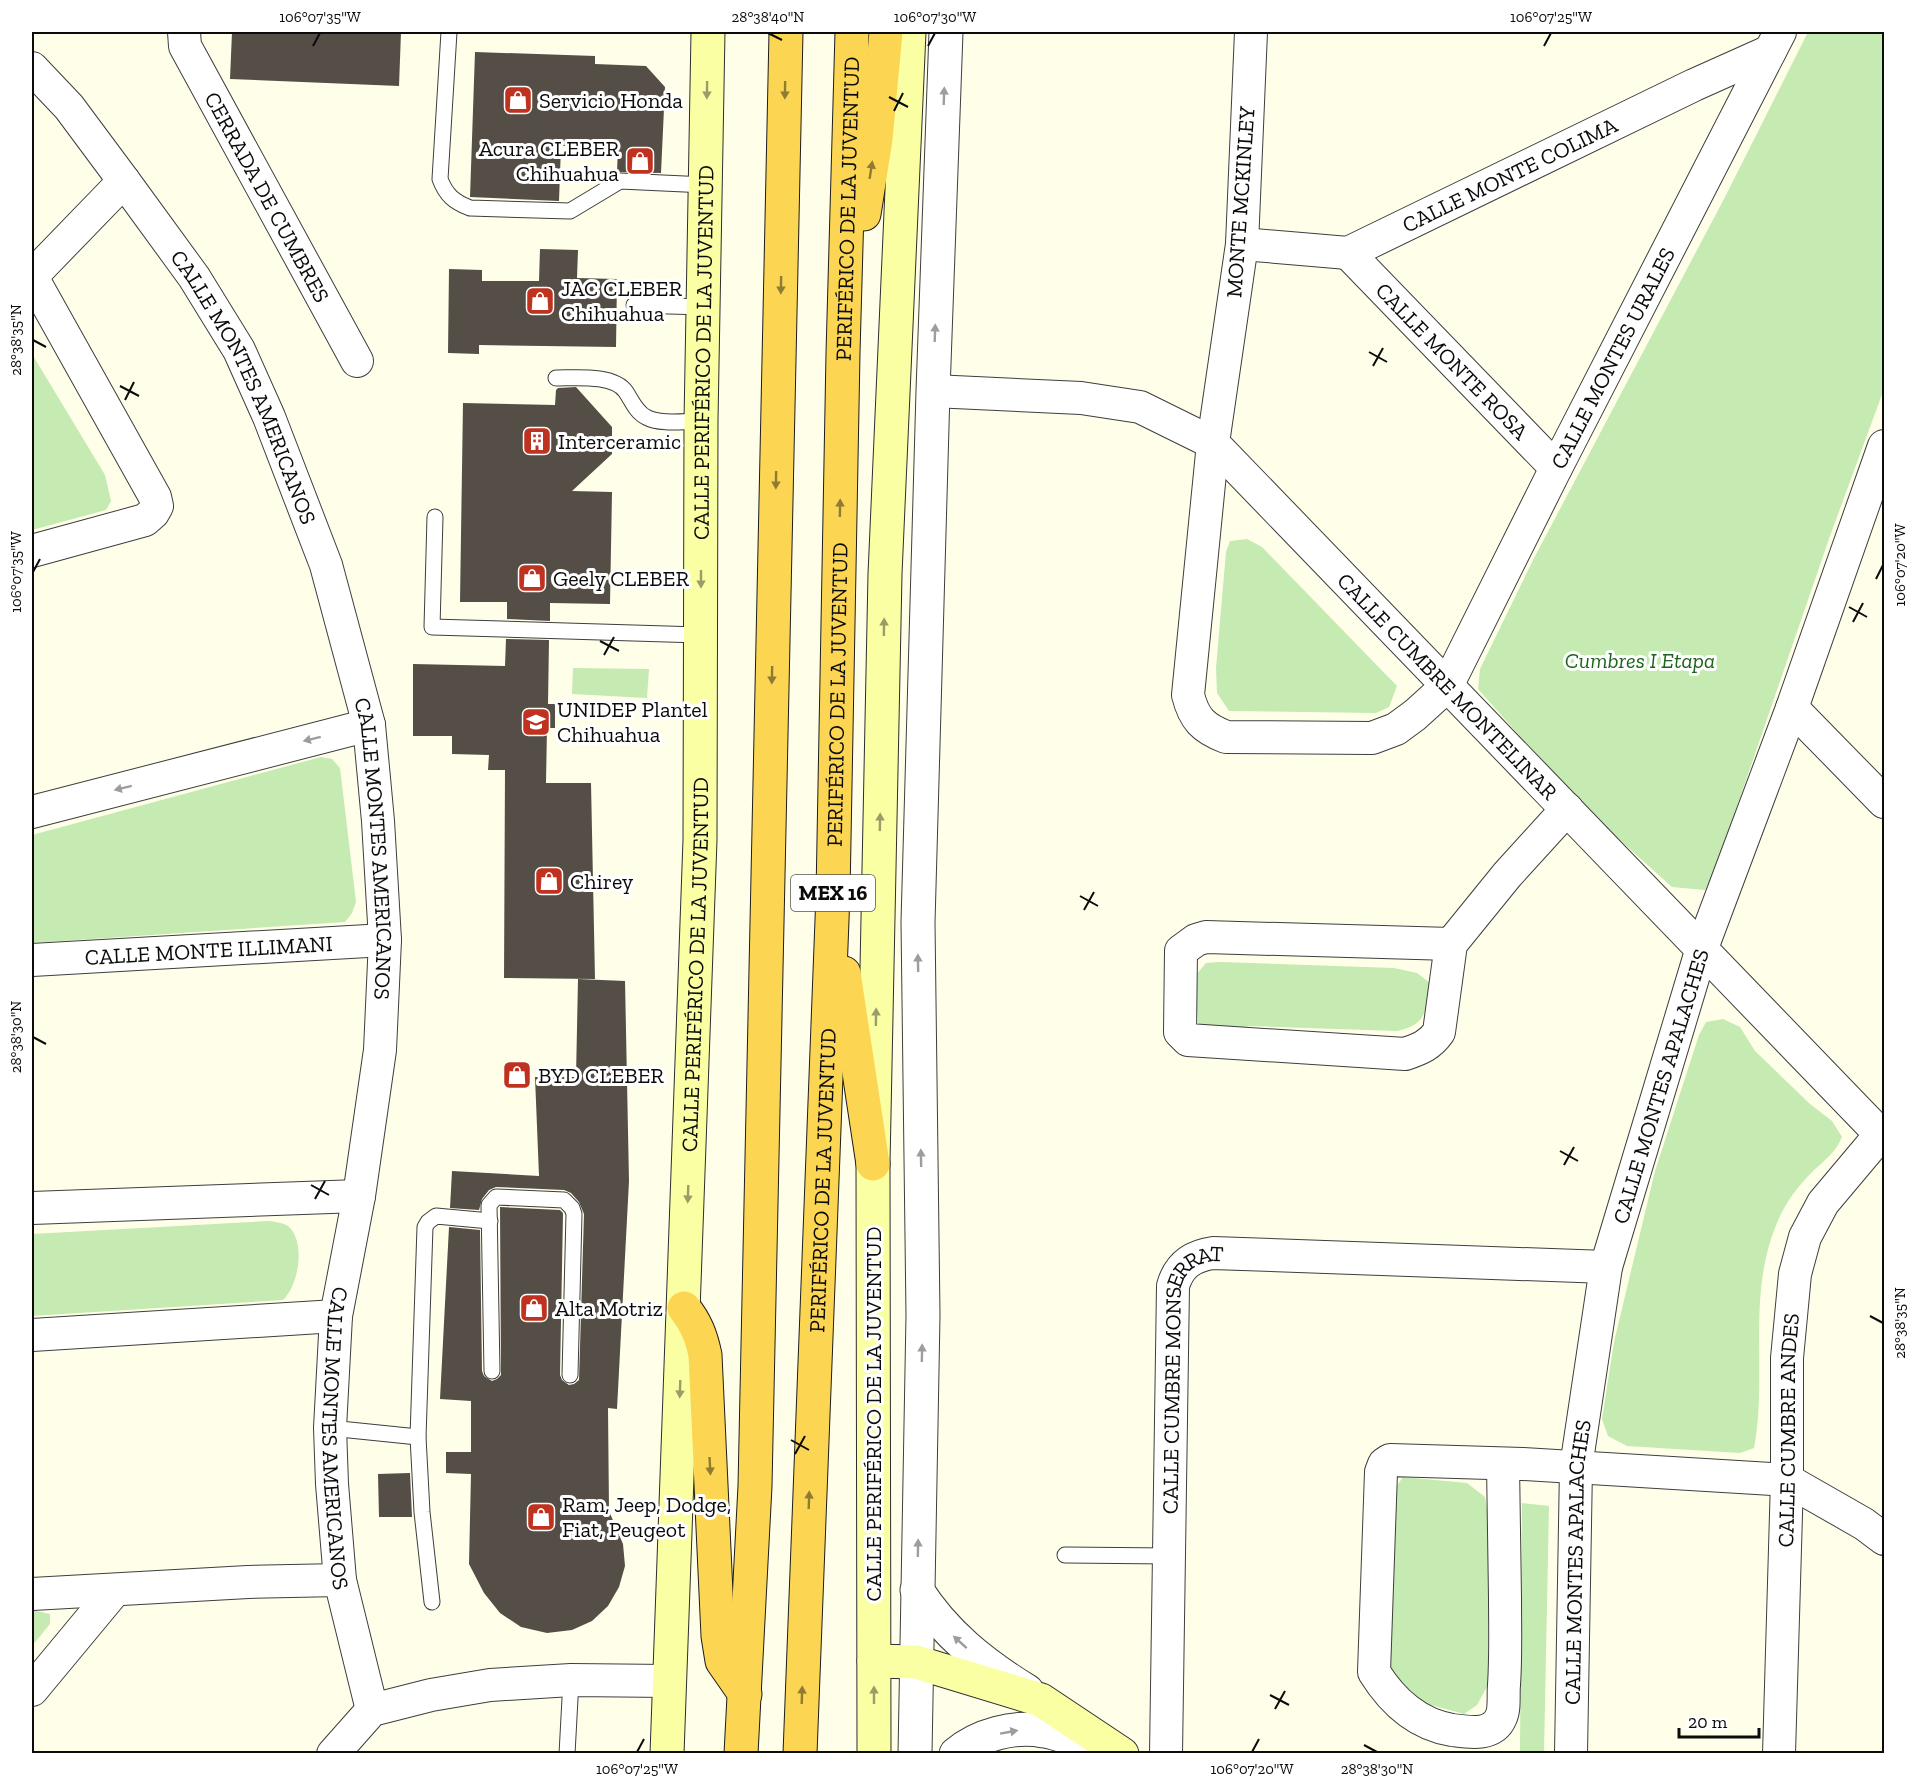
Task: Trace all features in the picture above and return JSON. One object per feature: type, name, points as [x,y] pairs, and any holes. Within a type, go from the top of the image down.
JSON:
[{"type":"highway","name":"MEX 16","points":[[741,1754],[755,1462],[786,32]]},
{"type":"highway","name":"PERIFÉRICO DE LA JUVENTUD","points":[[800,1754],[832,894],[852,32]]},
{"type":"highway","points":[[843,352],[876,139],[886,32]]},
{"type":"highway","points":[[832,894],[873,1164]]},
{"type":"highway","points":[[684,1308],[700,1333],[705,1355],[718,1636],[722,1662],[745,1694]]},
{"type":"main road","name":"CALLE PERIFÉRICO DE LA JUVENTUD","points":[[667,1754],[700,840],[701,421],[708,32]]},
{"type":"main road","name":"CALLE PERIFÉRICO DE LA JUVENTUD","points":[[874,1754],[873,1164],[885,574],[909,32]]},
{"type":"main road","points":[[874,1661],[916,1662],[1041,1700],[1122,1754]]},
{"type":"street","name":"CERRADA DE CUMBRES","points":[[184,32],[185,46],[357,361]]},
{"type":"street","points":[[915,1754],[923,1315],[918,922],[946,32]]},
{"type":"street","name":"MONTE MCKINLEY","points":[[1251,32],[1242,244],[1213,443],[1188,695],[1192,710],[1200,722],[1226,737],[1372,738],[1396,729],[1447,686]]},
{"type":"street","name":"CALLE MONTE COLIMA","points":[[1348,253],[1694,86],[1775,41]]},
{"type":"street","name":"CALLE MONTES URALES","points":[[1447,686],[1775,41]]},
{"type":"street","name":"CALLE MONTES AMERICANOS","points":[[32,68],[69,107],[124,181],[194,277],[239,350],[269,417],[326,565],[369,725],[378,821],[385,940],[380,1050],[359,1196],[336,1316],[330,1428],[340,1580],[372,1710]]},
{"type":"street","points":[[905,142],[942,145]]},
{"type":"street","points":[[32,551],[145,520],[157,506],[155,497],[32,277],[124,181]]},
{"type":"street","points":[[1242,244],[1348,253]]},
{"type":"street","name":"CALLE MONTE ROSA","points":[[1348,253],[1556,468]]},
{"type":"street","name":"CALLE CUMBRE MONTELINAR","points":[[933,391],[1081,398],[1140,407],[1213,443],[1883,1136]]},
{"type":"street","name":"CALLE MONTES APALACHES","points":[[1571,1754],[1576,1467],[1606,1267],[1702,948],[1792,708],[1884,452]]},
{"type":"street","points":[[1792,708],[1884,802]]},
{"type":"street","points":[[32,812],[369,725]]},
{"type":"street","points":[[1451,944],[1206,937],[1196,940],[1181,951],[1180,1032],[1188,1040],[1405,1054],[1432,1042],[1439,1032],[1451,944],[1506,875],[1567,810]]},
{"type":"street","name":"CALLE MONTE ILLIMANI","points":[[32,960],[385,940]]},
{"type":"street","name":"CALLE CUMBRE ANDES","points":[[1779,1754],[1787,1480],[1787,1358],[1795,1274],[1805,1237],[1823,1203],[1883,1136]]},
{"type":"street","points":[[32,1208],[359,1196]]},
{"type":"street","name":"CALLE CUMBRE MONSERRAT","points":[[1166,1754],[1173,1286],[1176,1275],[1188,1261],[1213,1253],[1606,1267]]},
{"type":"street","points":[[32,1335],[336,1316]]},
{"type":"street","points":[[1503,1464],[1505,1666],[1501,1717],[1493,1726],[1474,1733],[1442,1728],[1425,1722],[1400,1706],[1374,1672],[1380,1472],[1384,1464],[1390,1460],[1503,1464],[1576,1467],[1787,1480],[1864,1524],[1884,1539]]},
{"type":"street","points":[[32,1594],[248,1582],[340,1580]]},
{"type":"street","points":[[32,1690],[115,1590]]},
{"type":"street","points":[[917,1590],[932,1613],[976,1657],[1041,1700]]},
{"type":"street","points":[[333,1754],[372,1710],[431,1695],[490,1685],[572,1680],[669,1682]]},
{"type":"street","points":[[956,1754],[964,1747],[988,1736],[1016,1730],[1043,1730],[1070,1739],[1100,1754]]},
{"type":"lane","points":[[449,32],[440,179],[445,193],[458,204],[470,208],[570,212],[620,181],[706,185]]},
{"type":"lane","points":[[634,305],[704,307]]},
{"type":"lane","points":[[556,378],[601,379],[614,383],[624,389],[635,407],[647,418],[661,421],[701,421]]},
{"type":"lane","points":[[435,517],[432,627],[700,635]]},
{"type":"lane","points":[[492,1371],[489,1205],[496,1197],[564,1200],[572,1208],[574,1214],[570,1375]]},
{"type":"lane","points":[[432,1602],[423,1521],[418,1437],[425,1227],[428,1221],[436,1216],[490,1221]]},
{"type":"lane","points":[[330,1428],[418,1437]]},
{"type":"lane","points":[[1065,1555],[1170,1556]]},
{"type":"lane","points":[[567,1754],[572,1680]]},
{"type":"green space","name":"Cumbres I Etapa","points":[[1808,32],[1884,32],[1884,389],[1830,536],[1714,873],[1705,890],[1672,887],[1582,806],[1478,689],[1480,669],[1533,560],[1724,199]]},
{"type":"green space","points":[[32,354],[105,475],[111,501],[106,510],[32,530]]},
{"type":"green space","points":[[1247,539],[1262,547],[1397,686],[1389,707],[1376,713],[1229,711],[1217,693],[1216,668],[1226,552],[1230,541]]},
{"type":"green space","points":[[573,668],[649,669],[647,698],[572,694]]},
{"type":"green space","points":[[321,757],[332,759],[340,768],[356,902],[345,922],[32,943],[32,835]]},
{"type":"green space","points":[[1206,963],[1394,968],[1417,973],[1430,983],[1426,1009],[1415,1024],[1397,1031],[1248,1026],[1235,1037],[1198,1025],[1195,976]]},
{"type":"green space","points":[[1723,1019],[1740,1027],[1755,1051],[1810,1104],[1832,1121],[1842,1137],[1833,1151],[1807,1177],[1788,1202],[1777,1223],[1768,1250],[1762,1278],[1760,1306],[1758,1420],[1754,1448],[1740,1453],[1627,1446],[1608,1436],[1602,1419],[1614,1342],[1655,1171],[1699,1035],[1706,1022]]},
{"type":"green space","points":[[270,1221],[288,1226],[294,1233],[299,1252],[293,1284],[283,1300],[32,1316],[32,1234]]},
{"type":"green space","points":[[1403,1477],[1467,1483],[1485,1497],[1489,1523],[1488,1685],[1477,1705],[1464,1714],[1424,1703],[1389,1671],[1389,1497]]},
{"type":"green space","points":[[1522,1503],[1549,1506],[1544,1753],[1517,1754],[1520,1750]]},
{"type":"green space","points":[[32,1610],[50,1614],[50,1624],[32,1646]]},
{"type":"building","points":[[232,32],[401,32],[399,86],[230,79]]},
{"type":"building","points":[[475,52],[595,56],[595,64],[646,66],[665,87],[661,173],[617,172],[618,147],[561,146],[559,201],[470,197]]},
{"type":"building","points":[[540,249],[578,250],[577,278],[617,279],[616,347],[479,345],[479,354],[448,353],[449,269],[482,270],[482,281],[539,281]]},
{"type":"building","points":[[576,387],[612,427],[612,454],[572,491],[612,492],[610,604],[550,603],[550,621],[507,619],[507,602],[460,602],[463,403],[555,405],[558,388]]},
{"type":"building","points":[[506,639],[549,640],[548,704],[555,704],[555,728],[547,728],[546,783],[591,783],[595,979],[504,978],[505,770],[488,770],[489,755],[452,754],[452,736],[413,736],[413,664],[505,666]]},
{"type":"building","points":[[578,979],[625,981],[629,1181],[617,1409],[608,1408],[609,1511],[623,1544],[625,1566],[619,1587],[608,1606],[592,1621],[572,1630],[547,1633],[521,1627],[500,1613],[484,1593],[469,1564],[471,1474],[446,1473],[446,1452],[471,1452],[471,1401],[440,1399],[449,1227],[480,1230],[482,1371],[484,1376],[492,1381],[501,1375],[500,1207],[560,1210],[563,1213],[560,1375],[562,1380],[569,1385],[579,1380],[584,1214],[579,1202],[571,1193],[564,1190],[496,1187],[489,1190],[482,1199],[479,1210],[450,1208],[452,1171],[539,1176],[535,1077],[576,1077]]},
{"type":"building","points":[[410,1473],[412,1517],[379,1517],[378,1474]]},
{"type":"place","name":"Servicio Honda","points":[[518,100]]},
{"type":"place","name":"Acura CLEBER Chihuahua","points":[[640,161]]},
{"type":"place","name":"JAC CLEBER Chihuahua","points":[[540,301]]},
{"type":"place","name":"Interceramic","points":[[537,441]]},
{"type":"place","name":"Geely CLEBER","points":[[532,578]]},
{"type":"place","name":"UNIDEP Plantel Chihuahua","points":[[536,722]]},
{"type":"place","name":"Chirey","points":[[549,881]]},
{"type":"place","name":"BYD CLEBER","points":[[517,1075]]},
{"type":"place","name":"Alta Motriz","points":[[534,1308]]},
{"type":"place","name":"Ram, Jeep, Dodge, Fiat, Peugeot","points":[[541,1517]]}]
